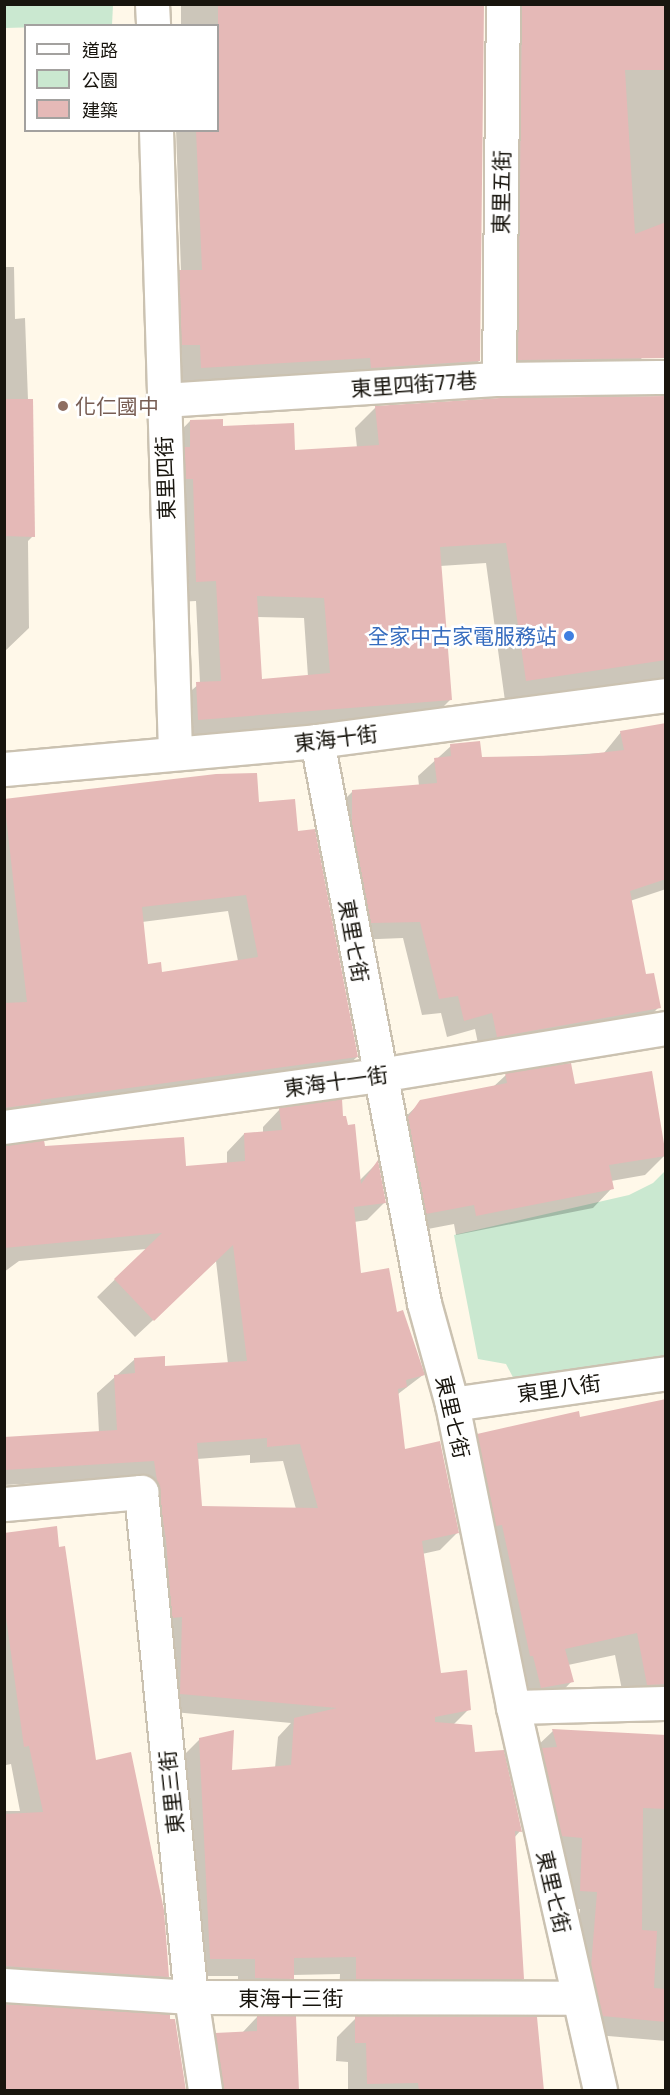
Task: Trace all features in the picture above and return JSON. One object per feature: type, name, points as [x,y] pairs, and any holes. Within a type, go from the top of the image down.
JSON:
[{"type":"street","points":[[152,4],[153,24]]},
{"type":"street","name":"東里五街","points":[[499,379],[503,4]]},
{"type":"street","name":"東里四街","points":[[156,132],[175,753]]},
{"type":"street","name":"東里四街77巷","points":[[163,400],[499,379],[666,377]]},
{"type":"street","name":"東海十街","points":[[4,769],[317,741],[666,695]]},
{"type":"street","name":"東里七街","points":[[317,741],[379,1076],[429,1324],[452,1404],[513,1707],[600,2091]]},
{"type":"street","name":"東海十一街","points":[[4,1127],[379,1076],[666,1028]]},
{"type":"street","name":"東里八街","points":[[452,1404],[666,1373]]},
{"type":"street","name":"東里三街","points":[[4,1504],[141,1492],[191,1998],[205,2091]]},
{"type":"street","points":[[513,1707],[666,1703]]},
{"type":"street","name":"東海十三街","points":[[4,1985],[191,1998],[578,1998]]},
{"type":"green space","points":[[4,5],[113,5],[112,24],[24,24],[24,27],[5,28]]},
{"type":"green space","points":[[665,1171],[665,1361],[517,1385],[506,1364],[478,1359],[454,1235],[629,1195],[653,1183]]},
{"type":"building","points":[[218,4],[484,4],[480,361],[371,368],[370,358],[201,368],[200,345],[181,345],[179,270],[202,270],[196,132],[219,132]]},
{"type":"building","points":[[522,4],[666,4],[666,70],[625,70],[635,234],[666,222],[666,358],[518,360]]},
{"type":"building","points":[[666,396],[666,660],[526,681],[506,543],[440,547],[452,700],[198,720],[196,682],[221,681],[216,581],[196,582],[193,479],[185,479],[184,447],[190,447],[190,420],[223,419],[223,426],[294,423],[295,450],[379,445],[375,406],[500,398]],"holes":[[[257,596],[324,598],[330,673],[262,679]]]},
{"type":"building","points":[[4,399],[33,399],[35,537],[4,536]]},
{"type":"building","points":[[666,723],[666,879],[630,891],[646,974],[654,973],[661,1008],[497,1037],[492,1013],[464,1021],[458,996],[439,999],[420,922],[371,923],[352,826],[352,790],[437,783],[434,758],[451,756],[450,744],[480,741],[482,757],[581,755],[624,750],[620,731]]},
{"type":"building","points":[[257,773],[259,802],[295,799],[298,831],[315,829],[358,1057],[40,1100],[41,1103],[4,1108],[4,1003],[27,1002],[4,799],[216,774]],"holes":[[[246,895],[258,957],[162,972],[161,962],[148,964],[142,907]]]},
{"type":"building","points":[[571,1063],[575,1084],[652,1071],[666,1156],[609,1165],[614,1189],[476,1216],[474,1205],[426,1214],[408,1117],[420,1100],[507,1083],[505,1073]]},
{"type":"building","points":[[342,1099],[343,1116],[346,1116],[348,1125],[355,1124],[361,1184],[378,1160],[386,1203],[354,1207],[361,1273],[389,1268],[397,1312],[403,1310],[425,1375],[406,1380],[407,1387],[398,1389],[405,1449],[440,1441],[459,1533],[422,1541],[441,1673],[467,1670],[471,1710],[435,1717],[435,1722],[472,1725],[475,1752],[504,1750],[522,1832],[515,1831],[524,1979],[356,1979],[356,1957],[294,1958],[294,1979],[255,1978],[255,1959],[210,1959],[199,1738],[234,1730],[232,1770],[291,1765],[294,1718],[337,1708],[180,1694],[182,1617],[172,1618],[166,1540],[154,1461],[4,1470],[4,1437],[117,1430],[114,1375],[135,1373],[134,1358],[165,1356],[165,1366],[247,1361],[233,1245],[154,1321],[114,1279],[162,1233],[4,1248],[4,1145],[44,1140],[45,1146],[184,1137],[186,1166],[245,1161],[244,1133],[282,1130],[279,1108]],"holes":[[[267,1438],[267,1447],[300,1444],[318,1508],[202,1506],[197,1443]]]},
{"type":"building","points":[[666,1399],[666,1684],[647,1685],[637,1633],[565,1649],[574,1682],[541,1688],[533,1656],[530,1656],[502,1525],[496,1526],[477,1434],[579,1411],[580,1417]]},
{"type":"building","points":[[57,1526],[59,1547],[65,1546],[96,1760],[131,1752],[164,1910],[169,1977],[4,1966],[4,1814],[43,1812],[29,1746],[24,1747],[4,1603],[4,1533]]},
{"type":"building","points":[[552,1729],[666,1735],[666,1809],[643,1808],[642,1930],[657,1931],[654,1988],[666,1989],[666,2022],[602,2016],[591,1967],[597,1892],[580,1891],[582,1838],[561,1836],[542,1748],[557,1747]]},
{"type":"building","points":[[4,2004],[170,2014],[170,2019],[175,2019],[186,2091],[4,2091]]},
{"type":"building","points":[[257,2016],[296,2016],[299,2091],[223,2090],[215,2033],[257,2031]]},
{"type":"building","points":[[355,2016],[537,2017],[544,2091],[419,2091],[418,2083],[367,2084],[366,2043],[355,2043]]},
{"type":"place","name":"化仁國中","points":[[63,406]]},
{"type":"place","name":"全家中古家電服務站","points":[[569,636]]}]
